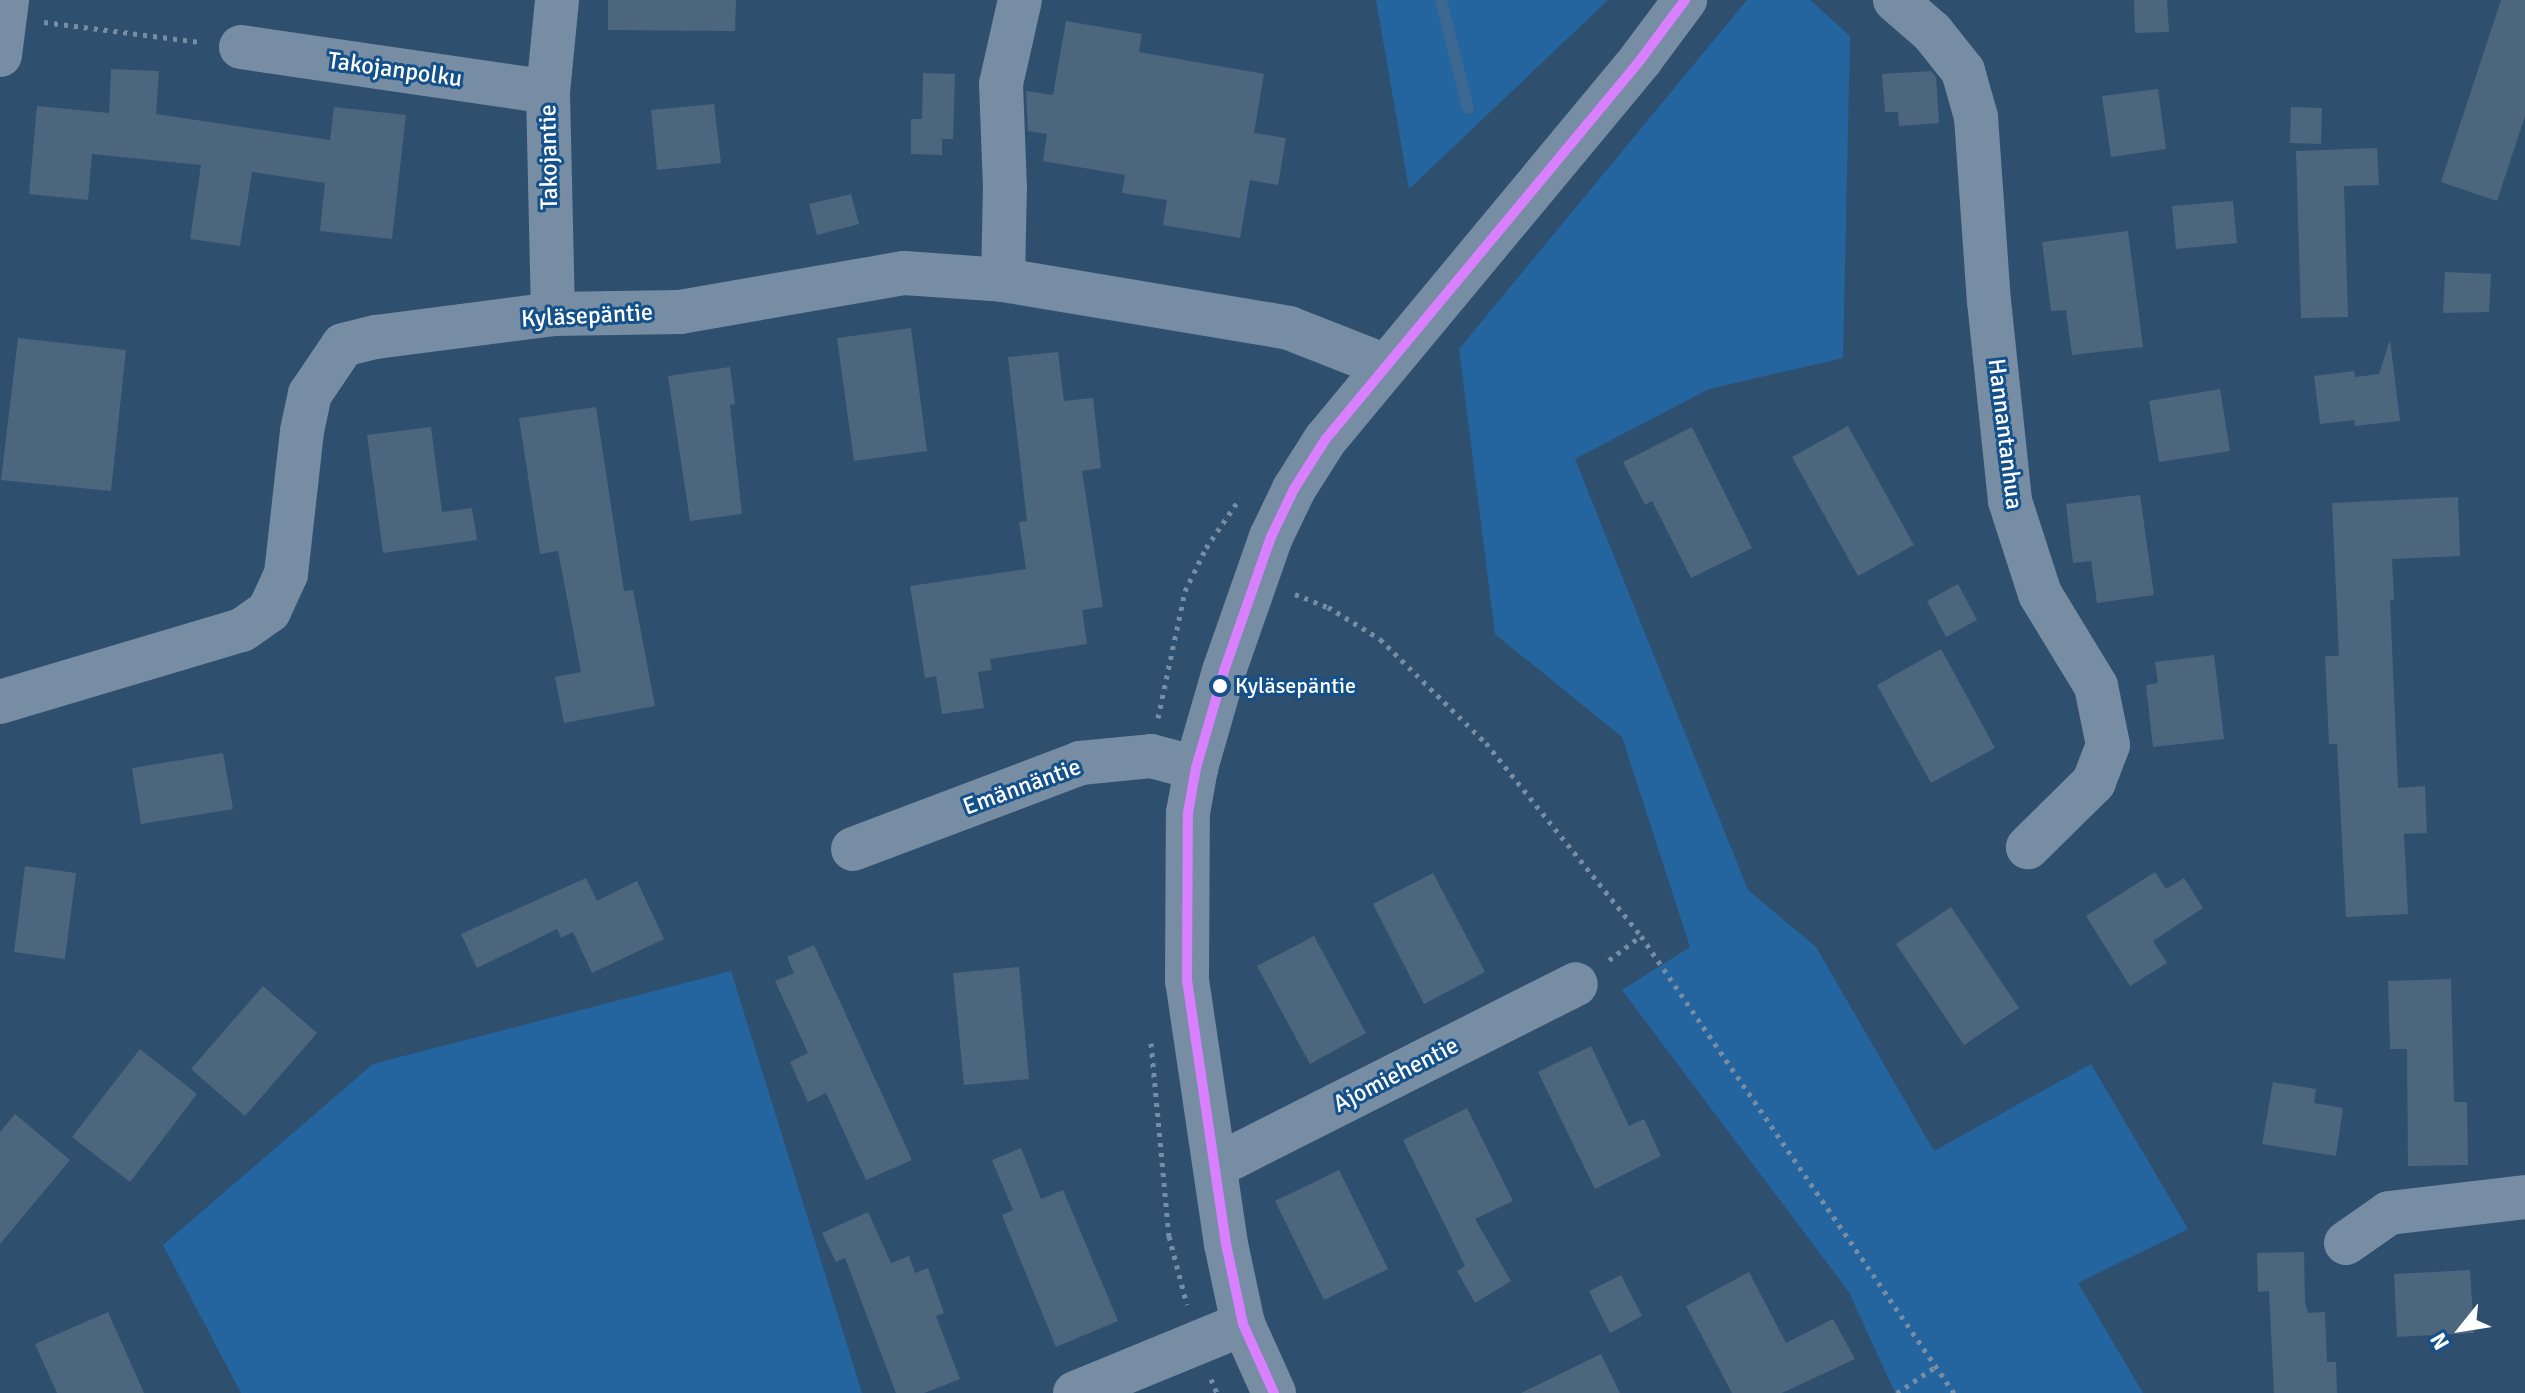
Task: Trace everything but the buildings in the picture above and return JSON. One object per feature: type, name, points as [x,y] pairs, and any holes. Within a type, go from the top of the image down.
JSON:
[{"type":"street","name":"Takojantie","points":[[553,314],[548,92],[557,0]]},
{"type":"street","points":[[1003,280],[1005,188],[1001,84],[1020,0]]},
{"type":"street","points":[[1274,1393],[1243,1324],[1226,1244],[1187,981],[1188,813],[1196,768],[1257,573],[1294,489],[1325,440],[1685,0]]},
{"type":"street","name":"Hannantanhua","points":[[1895,0],[1932,32],[1963,71],[1976,117],[1989,301],[2010,501],[2040,594],[2096,686],[2108,745],[2094,782],[2028,847]]},
{"type":"street","name":"Takojanpolku","points":[[241,47],[548,92]]},
{"type":"street","name":"Kyläsepäntie","points":[[0,702],[242,630],[269,611],[286,574],[302,431],[310,394],[343,345],[376,337],[553,314],[680,312],[904,273],[1003,280],[1289,328],[1386,366]]},
{"type":"street","name":"Emännäntie","points":[[853,849],[1080,763],[1151,756],[1196,768]]},
{"type":"street","name":"Ajomiehentie","points":[[1216,1166],[1576,984]]},
{"type":"street","points":[[2346,1243],[2389,1213],[2525,1197]]},
{"type":"street","points":[[1075,1393],[1243,1324]]},
{"type":"path","points":[[4,24],[241,47]]},
{"type":"path","points":[[1151,756],[1185,591],[1206,548],[1244,493]]},
{"type":"path","points":[[1206,548],[1328,607],[1380,639],[1486,743],[1641,936],[1954,1393]]},
{"type":"path","points":[[1150,1032],[1155,1123],[1169,1236],[1196,1343],[1217,1393]]},
{"type":"path","points":[[1897,1393],[1935,1367]]},
{"type":"shaded area","points":[[1376,0],[1608,0],[1409,189]]},
{"type":"shaded area","points":[[1747,0],[1810,0],[1850,36],[1843,358],[1709,389],[1575,459],[1748,890],[1816,947],[1934,1151],[2091,1064],[2188,1229],[2078,1283],[2143,1393],[1895,1393],[1849,1292],[1622,990],[1690,947],[1622,737],[1495,634],[1459,349]]},
{"type":"shaded area","points":[[731,971],[862,1393],[241,1393],[163,1245],[373,1064]]},
{"type":"waterway","points":[[1441,0],[1468,108]]},
{"type":"transit line","points":[[1274,1393],[1243,1324],[1226,1244],[1187,981],[1188,813],[1196,768],[1224,671],[1271,537],[1294,489],[1325,440],[1641,59],[1685,0]]},
{"type":"place","name":"Kyläsepäntie","points":[[1220,686]]}]
